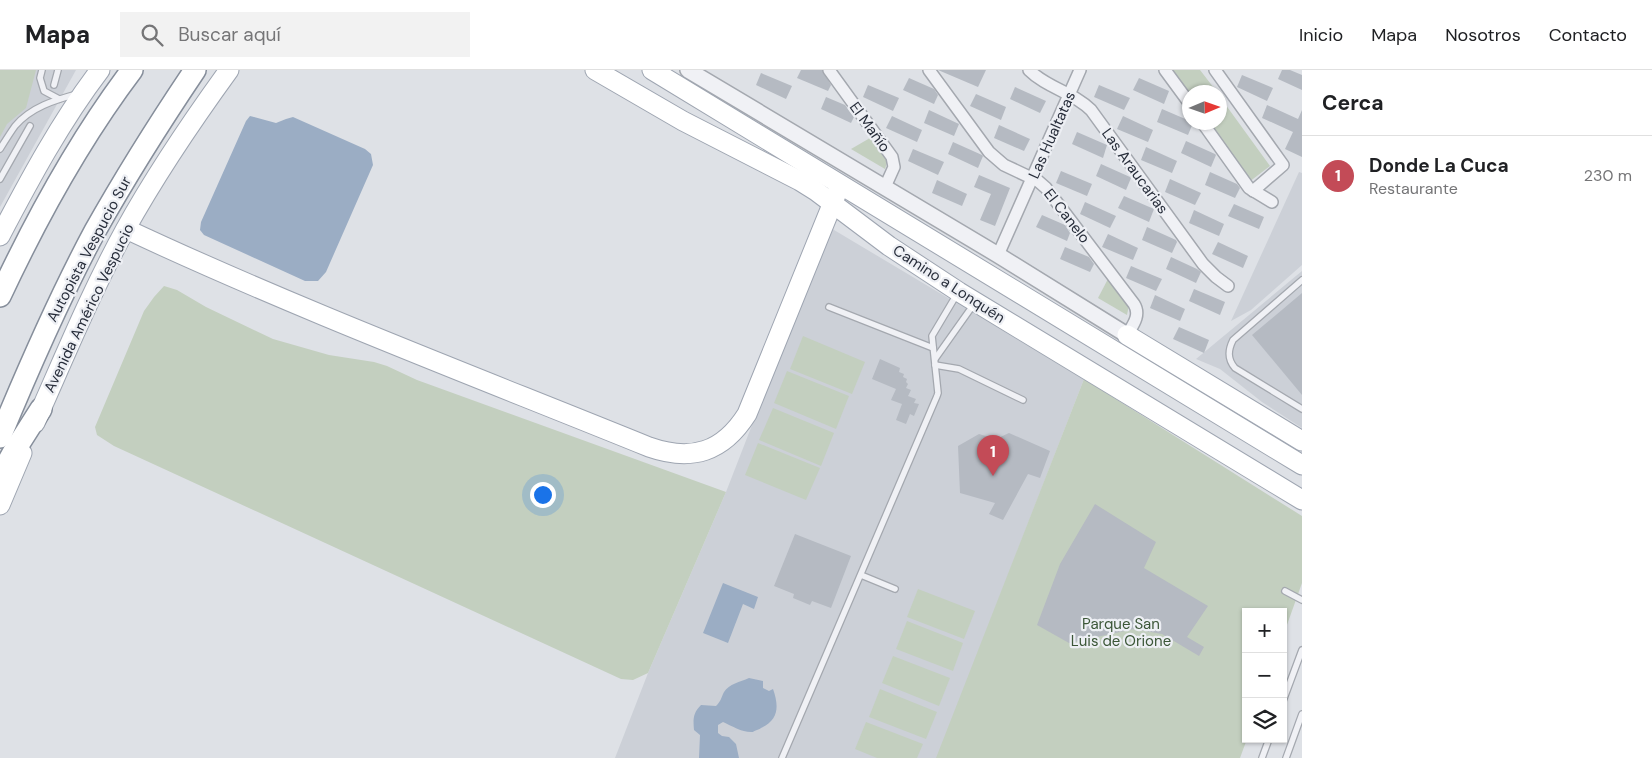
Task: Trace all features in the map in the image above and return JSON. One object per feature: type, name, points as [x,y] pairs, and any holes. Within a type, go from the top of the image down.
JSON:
[{"type":"highway","points":[[0,296],[62,174],[132,70]]},
{"type":"highway","name":"Autopista Vespucio Sur","points":[[0,437],[52,317],[95,231],[143,150],[195,70]]},
{"type":"highway","points":[[0,476],[42,409]]},
{"type":"main road","name":"Avenida Américo Vespucio","points":[[0,505],[86,307],[126,229],[183,136],[229,70]]},
{"type":"main road","name":"Camino a Lonquén","points":[[595,70],[683,120],[800,181],[889,246],[959,292],[1302,500]]},
{"type":"main road","name":"Camino a Lonquén","points":[[652,70],[1302,465]]},
{"type":"main road","points":[[0,236],[42,160],[98,72]]},
{"type":"main road","points":[[126,229],[217,271],[649,447],[665,452],[682,454],[702,452],[719,445],[735,432],[747,414],[831,202],[840,184]]},
{"type":"main road","points":[[1127,335],[1302,441]]},
{"type":"street","name":"El Mañío","points":[[829,70],[892,157],[894,170],[885,187]]},
{"type":"street","name":"El Canelo","points":[[929,70],[989,152],[1004,165],[1032,178],[1046,188],[1136,307],[1137,318],[1127,335]]},
{"type":"street","name":"Las Araucarias","points":[[1029,70],[1045,82],[1079,99],[1091,110],[1203,264],[1228,286]]},
{"type":"street","name":"Las Hualtatas","points":[[998,255],[1080,70]]},
{"type":"street","points":[[1165,70],[1182,93]]},
{"type":"street","points":[[1214,70],[1283,165],[1253,191]]},
{"type":"street","points":[[695,72],[1127,335]]},
{"type":"street","points":[[1208,130],[1249,188],[1272,202]]},
{"type":"lane","points":[[42,70],[40,78],[44,91],[59,99]]},
{"type":"lane","points":[[54,86],[58,70]]},
{"type":"lane","points":[[0,149],[16,126],[28,115],[45,104],[84,92]]},
{"type":"lane","points":[[0,179],[30,126]]},
{"type":"lane","points":[[1302,280],[1233,340],[1229,347],[1228,355],[1235,368],[1302,409]]},
{"type":"lane","points":[[782,758],[937,396],[932,336],[959,292]]},
{"type":"lane","points":[[935,362],[976,302]]},
{"type":"lane","points":[[829,306],[933,348]]},
{"type":"lane","points":[[935,362],[959,369],[1023,400]]},
{"type":"lane","points":[[860,575],[895,589]]},
{"type":"lane","points":[[1285,590],[1302,600]]},
{"type":"lane","points":[[1284,698],[1302,650]]},
{"type":"lane","points":[[1286,758],[1302,714]]},
{"type":"lane","points":[[1262,758],[1268,743]]},
{"type":"shaded area","points":[[0,70],[76,70],[0,207]]},
{"type":"shaded area","points":[[1299,172],[1302,173],[1302,265],[1251,310],[1231,321]]},
{"type":"shaded area","points":[[829,227],[1084,379],[937,758],[615,758],[648,673],[726,492]]},
{"type":"shaded area","points":[[1302,271],[1302,428],[1262,402],[1220,369],[1196,359]]},
{"type":"green space","points":[[0,70],[36,70],[26,108],[7,124],[0,137]]},
{"type":"green space","points":[[1172,70],[1200,70],[1212,85],[1182,85]]},
{"type":"green space","points":[[1227,107],[1270,166],[1249,182],[1213,130],[1227,130]]},
{"type":"green space","points":[[870,138],[888,159],[885,169],[851,149]]},
{"type":"green space","points":[[1109,277],[1129,305],[1127,315],[1098,298]]},
{"type":"green space","points":[[164,286],[177,290],[206,307],[273,339],[329,355],[374,362],[387,366],[417,380],[726,492],[648,673],[633,680],[621,679],[114,446],[97,435],[95,427],[144,311]]},
{"type":"green space","points":[[803,336],[865,362],[852,394],[790,369]]},
{"type":"green space","points":[[787,371],[849,396],[836,429],[774,403]]},
{"type":"green space","name":"Parque San Luis de Orione","points":[[1084,379],[1302,516],[1302,583],[1287,625],[1287,608],[1242,608],[1242,743],[1246,743],[1240,758],[936,758]]},
{"type":"green space","points":[[773,408],[834,433],[821,466],[759,440]]},
{"type":"green space","points":[[758,443],[820,468],[806,500],[745,475]]},
{"type":"green space","points":[[918,589],[975,611],[964,639],[907,617]]},
{"type":"green space","points":[[907,621],[963,643],[953,671],[896,649]]},
{"type":"green space","points":[[893,656],[950,678],[939,706],[882,683]]},
{"type":"green space","points":[[880,689],[937,712],[926,739],[869,717]]},
{"type":"green space","points":[[866,722],[923,744],[917,758],[877,758],[855,749]]},
{"type":"water","points":[[250,116],[276,123],[293,117],[365,149],[371,154],[373,165],[326,272],[318,281],[305,281],[204,235],[200,230],[201,222],[246,121]]},
{"type":"water","points":[[723,583],[758,597],[754,609],[743,604],[728,643],[703,633]]},
{"type":"water","points":[[749,678],[763,681],[763,688],[769,691],[773,689],[777,707],[774,717],[767,725],[753,732],[741,730],[723,722],[718,725],[718,733],[729,737],[736,744],[739,758],[699,758],[700,735],[694,730],[696,711],[701,705],[716,706],[729,687]]},
{"type":"building","points":[[801,70],[822,70],[831,85],[828,91],[797,78]]},
{"type":"building","points":[[938,70],[986,70],[978,87]]},
{"type":"building","points":[[1282,70],[1290,70],[1302,75],[1302,90],[1278,79]]},
{"type":"building","points":[[761,73],[792,86],[786,99],[756,85]]},
{"type":"building","points":[[1242,75],[1273,88],[1267,101],[1237,87]]},
{"type":"building","points":[[909,78],[934,89],[938,95],[934,104],[903,90]]},
{"type":"building","points":[[1139,78],[1169,91],[1164,104],[1133,90]]},
{"type":"building","points":[[868,85],[899,98],[893,111],[863,97]]},
{"type":"building","points":[[1099,85],[1130,98],[1124,110],[1094,97]]},
{"type":"building","points":[[1015,87],[1046,101],[1040,113],[1010,99]]},
{"type":"building","points":[[976,94],[1006,107],[1001,120],[970,106]]},
{"type":"building","points":[[826,97],[845,105],[854,117],[851,123],[821,109]]},
{"type":"building","points":[[1267,105],[1298,119],[1302,110],[1302,157],[1285,149],[1293,132],[1262,118]]},
{"type":"building","points":[[1162,109],[1182,118],[1182,130],[1190,130],[1188,135],[1157,122]]},
{"type":"building","points":[[929,110],[959,124],[954,136],[924,123]]},
{"type":"building","points":[[892,116],[922,130],[917,142],[886,128]]},
{"type":"building","points":[[1123,116],[1153,130],[1148,142],[1117,129]]},
{"type":"building","points":[[999,125],[1030,139],[1024,151],[994,138]]},
{"type":"building","points":[[1077,132],[1107,145],[1103,158],[1072,144]]},
{"type":"building","points":[[1186,141],[1216,155],[1211,167],[1181,153]]},
{"type":"building","points":[[953,142],[983,156],[978,168],[948,154]]},
{"type":"building","points":[[1146,147],[1177,161],[1172,173],[1141,160]]},
{"type":"building","points":[[913,149],[944,162],[938,175],[908,161]]},
{"type":"building","points":[[1101,164],[1131,178],[1126,190],[1096,176]]},
{"type":"building","points":[[1061,171],[1092,184],[1087,196],[1056,183]]},
{"type":"building","points":[[1210,172],[1237,184],[1240,188],[1235,198],[1205,185]]},
{"type":"building","points":[[979,175],[1010,188],[995,226],[980,220],[991,194],[974,187]]},
{"type":"building","points":[[1170,179],[1201,193],[1195,205],[1165,192]]},
{"type":"building","points":[[937,180],[967,194],[962,206],[932,193]]},
{"type":"building","points":[[1124,196],[1154,209],[1149,222],[1118,208]]},
{"type":"building","points":[[1085,202],[1116,216],[1110,228],[1080,214]]},
{"type":"building","points":[[1234,204],[1264,217],[1259,229],[1228,216]]},
{"type":"building","points":[[1194,210],[1224,224],[1219,236],[1189,223]]},
{"type":"building","points":[[1042,215],[1065,225],[1070,233],[1067,241],[1036,227]]},
{"type":"building","points":[[1147,227],[1176,240],[1177,242],[1172,253],[1142,240]]},
{"type":"building","points":[[1108,234],[1138,248],[1133,260],[1102,247]]},
{"type":"building","points":[[1218,242],[1248,256],[1243,268],[1212,254]]},
{"type":"building","points":[[1065,247],[1089,257],[1094,264],[1090,272],[1060,259]]},
{"type":"building","points":[[1171,257],[1201,272],[1196,283],[1166,269]]},
{"type":"building","points":[[1131,266],[1162,279],[1156,291],[1126,278]]},
{"type":"building","points":[[1194,289],[1225,302],[1220,315],[1189,301]]},
{"type":"building","points":[[1302,293],[1302,395],[1252,335]]},
{"type":"building","points":[[1155,295],[1185,309],[1180,321],[1150,308]]},
{"type":"building","points":[[1179,327],[1209,340],[1204,353],[1173,339]]},
{"type":"building","points":[[880,359],[900,368],[899,372],[904,374],[903,377],[907,379],[906,382],[908,384],[906,388],[911,390],[908,396],[916,399],[914,403],[919,404],[914,416],[910,414],[906,424],[896,420],[902,404],[891,400],[896,389],[872,379]]},
{"type":"building","points":[[1009,433],[1050,451],[1040,478],[1028,474],[1003,520],[989,514],[995,503],[960,493],[958,446],[979,434],[996,439]]},
{"type":"building","points":[[1095,504],[1156,542],[1144,568],[1208,606],[1187,637],[1204,647],[1199,656],[1162,634],[1134,629],[1069,643],[1037,625],[1060,564]]},
{"type":"building","points":[[795,534],[851,556],[831,608],[812,601],[810,605],[793,598],[794,594],[774,586]]},
{"type":"place","name":"Donde La Cuca","points":[[993,476]]}]
